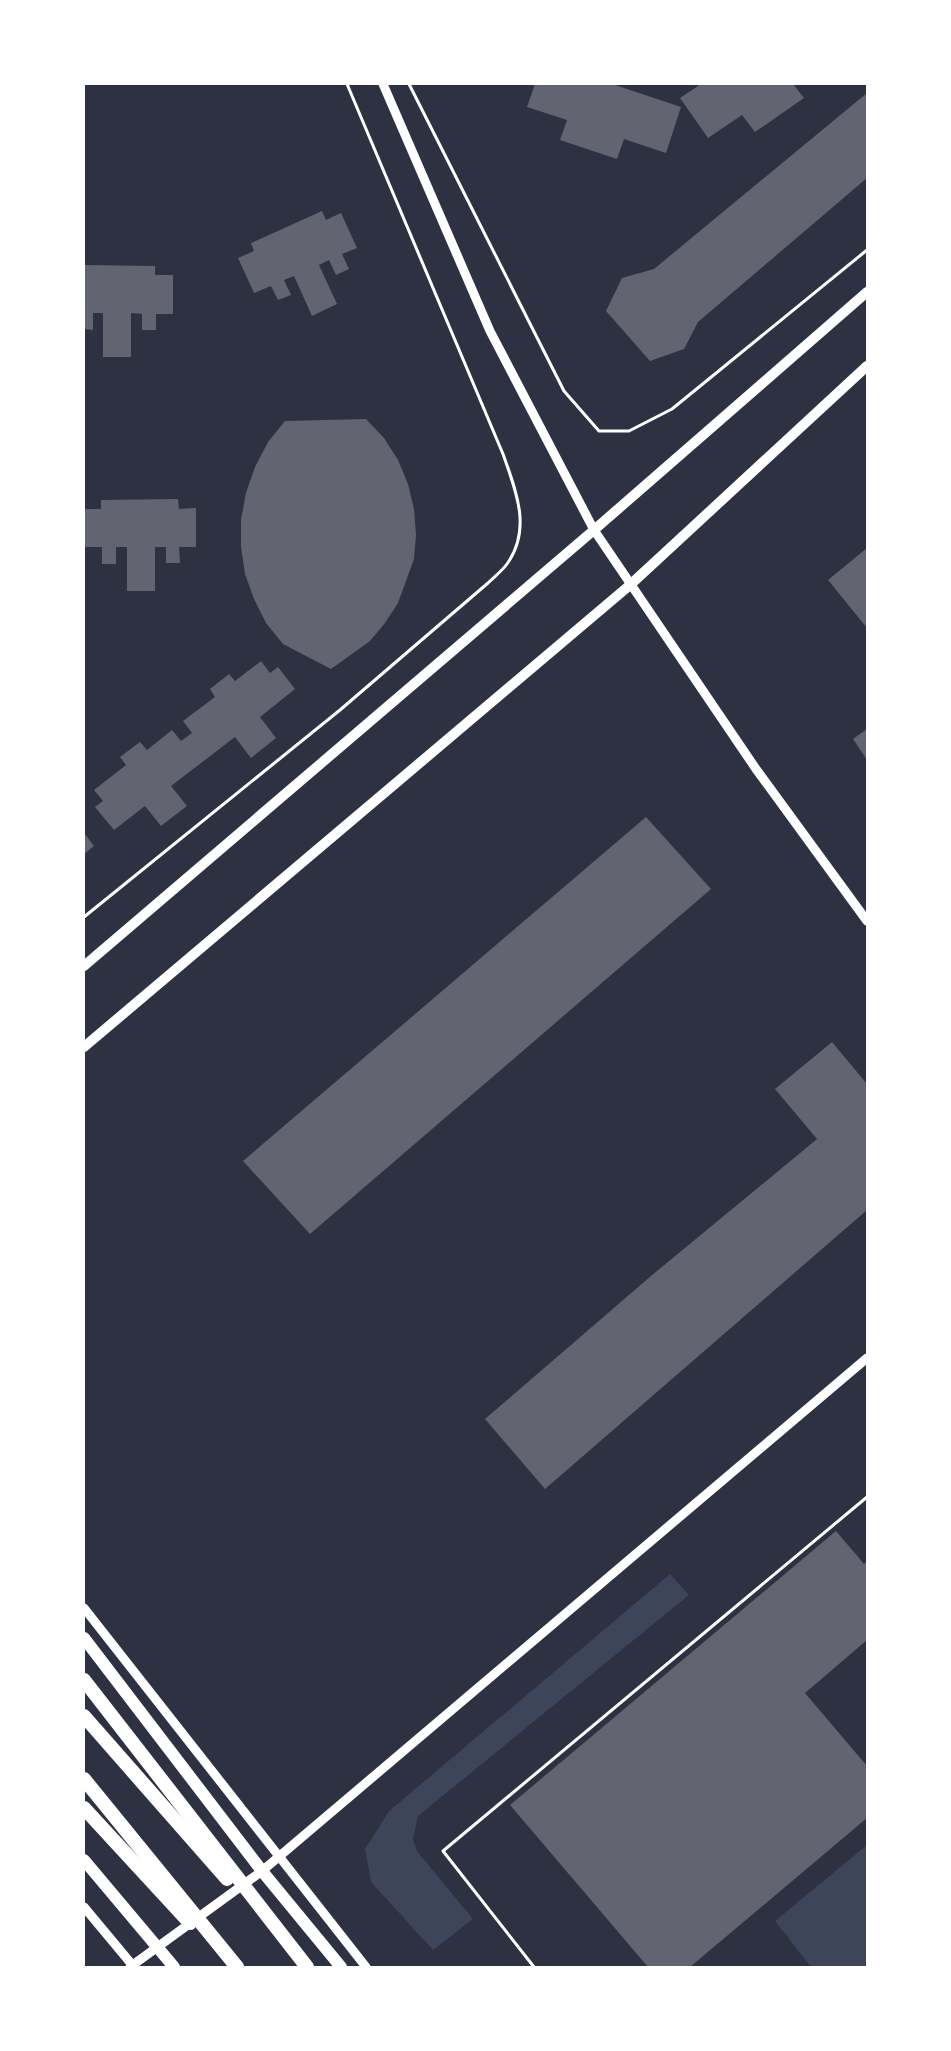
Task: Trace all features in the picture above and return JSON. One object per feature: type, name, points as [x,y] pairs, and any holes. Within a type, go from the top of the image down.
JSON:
[{"type":"highway","points":[[84,1680],[306,1967]]},
{"type":"highway","points":[[84,1716],[306,1967]]},
{"type":"highway","points":[[84,1779],[237,1967]]},
{"type":"highway","points":[[84,1808],[231,1967]]},
{"type":"main road","points":[[84,966],[594,530],[867,292]]},
{"type":"main road","points":[[84,1047],[630,585],[867,366]]},
{"type":"main road","points":[[84,1638],[262,1871],[341,1967]]},
{"type":"main road","points":[[84,1860],[174,1967]]},
{"type":"street","points":[[383,84],[490,330],[594,530],[756,769],[867,921]]},
{"type":"street","points":[[84,1907],[132,1967],[262,1871],[867,1358]]},
{"type":"street","points":[[84,1608],[366,1967]]},
{"type":"path","points":[[84,917],[340,710],[488,583],[507,564],[520,539],[520,508],[503,454],[347,84]]},
{"type":"path","points":[[409,84],[564,391],[599,431],[629,431],[672,409],[867,250]]},
{"type":"path","points":[[534,1967],[443,1851],[867,1497]]},
{"type":"shaded area","points":[[670,1574],[689,1595],[418,1816],[413,1839],[417,1851],[473,1919],[433,1950],[371,1882],[365,1849],[389,1811]]},
{"type":"shaded area","points":[[867,1845],[867,1967],[811,1967],[775,1921]]},
{"type":"building","points":[[535,84],[612,84],[681,107],[666,153],[624,139],[617,159],[560,140],[567,120],[527,107]]},
{"type":"building","points":[[701,84],[793,84],[804,98],[755,132],[742,115],[708,138],[680,98]]},
{"type":"building","points":[[867,93],[867,178],[698,322],[684,349],[650,361],[606,311],[622,278],[654,269]]},
{"type":"building","points":[[322,211],[326,220],[341,213],[357,248],[342,254],[349,269],[336,275],[329,260],[319,265],[337,304],[312,316],[294,276],[284,280],[291,295],[278,300],[271,286],[254,293],[238,258],[254,251],[251,243]]},
{"type":"building","points":[[84,265],[155,266],[155,275],[173,275],[173,314],[156,314],[156,330],[142,330],[142,314],[131,313],[131,357],[103,357],[103,313],[93,313],[93,330],[84,329]]},
{"type":"building","points":[[366,419],[384,438],[398,460],[408,484],[414,509],[416,535],[414,559],[398,603],[385,623],[370,641],[331,669],[283,644],[266,623],[254,599],[245,574],[241,547],[241,520],[246,493],[255,467],[268,442],[285,421]]},
{"type":"building","points":[[178,499],[179,509],[196,508],[196,547],[179,547],[180,563],[166,563],[166,547],[155,547],[155,591],[127,591],[127,547],[116,547],[116,564],[102,564],[102,547],[84,547],[84,509],[101,509],[101,500]]},
{"type":"building","points":[[867,548],[867,628],[828,580]]},
{"type":"building","points":[[261,661],[270,673],[278,667],[295,689],[260,717],[276,738],[251,758],[235,737],[171,786],[187,806],[161,826],[145,806],[114,830],[95,807],[103,801],[94,790],[126,765],[120,757],[140,742],[147,750],[172,730],[181,741],[192,733],[183,721],[215,697],[210,689],[229,674],[235,681]]},
{"type":"building","points":[[867,729],[867,760],[853,739]]},
{"type":"building","points":[[646,817],[711,889],[310,1234],[243,1161]]},
{"type":"building","points":[[84,833],[94,846],[84,854]]},
{"type":"building","points":[[832,1042],[867,1084],[867,1210],[545,1489],[485,1419],[651,1276],[817,1139],[775,1089]]},
{"type":"building","points":[[836,1531],[864,1564],[867,1561],[867,1640],[805,1693],[867,1766],[867,1818],[690,1967],[648,1967],[510,1805]]}]
